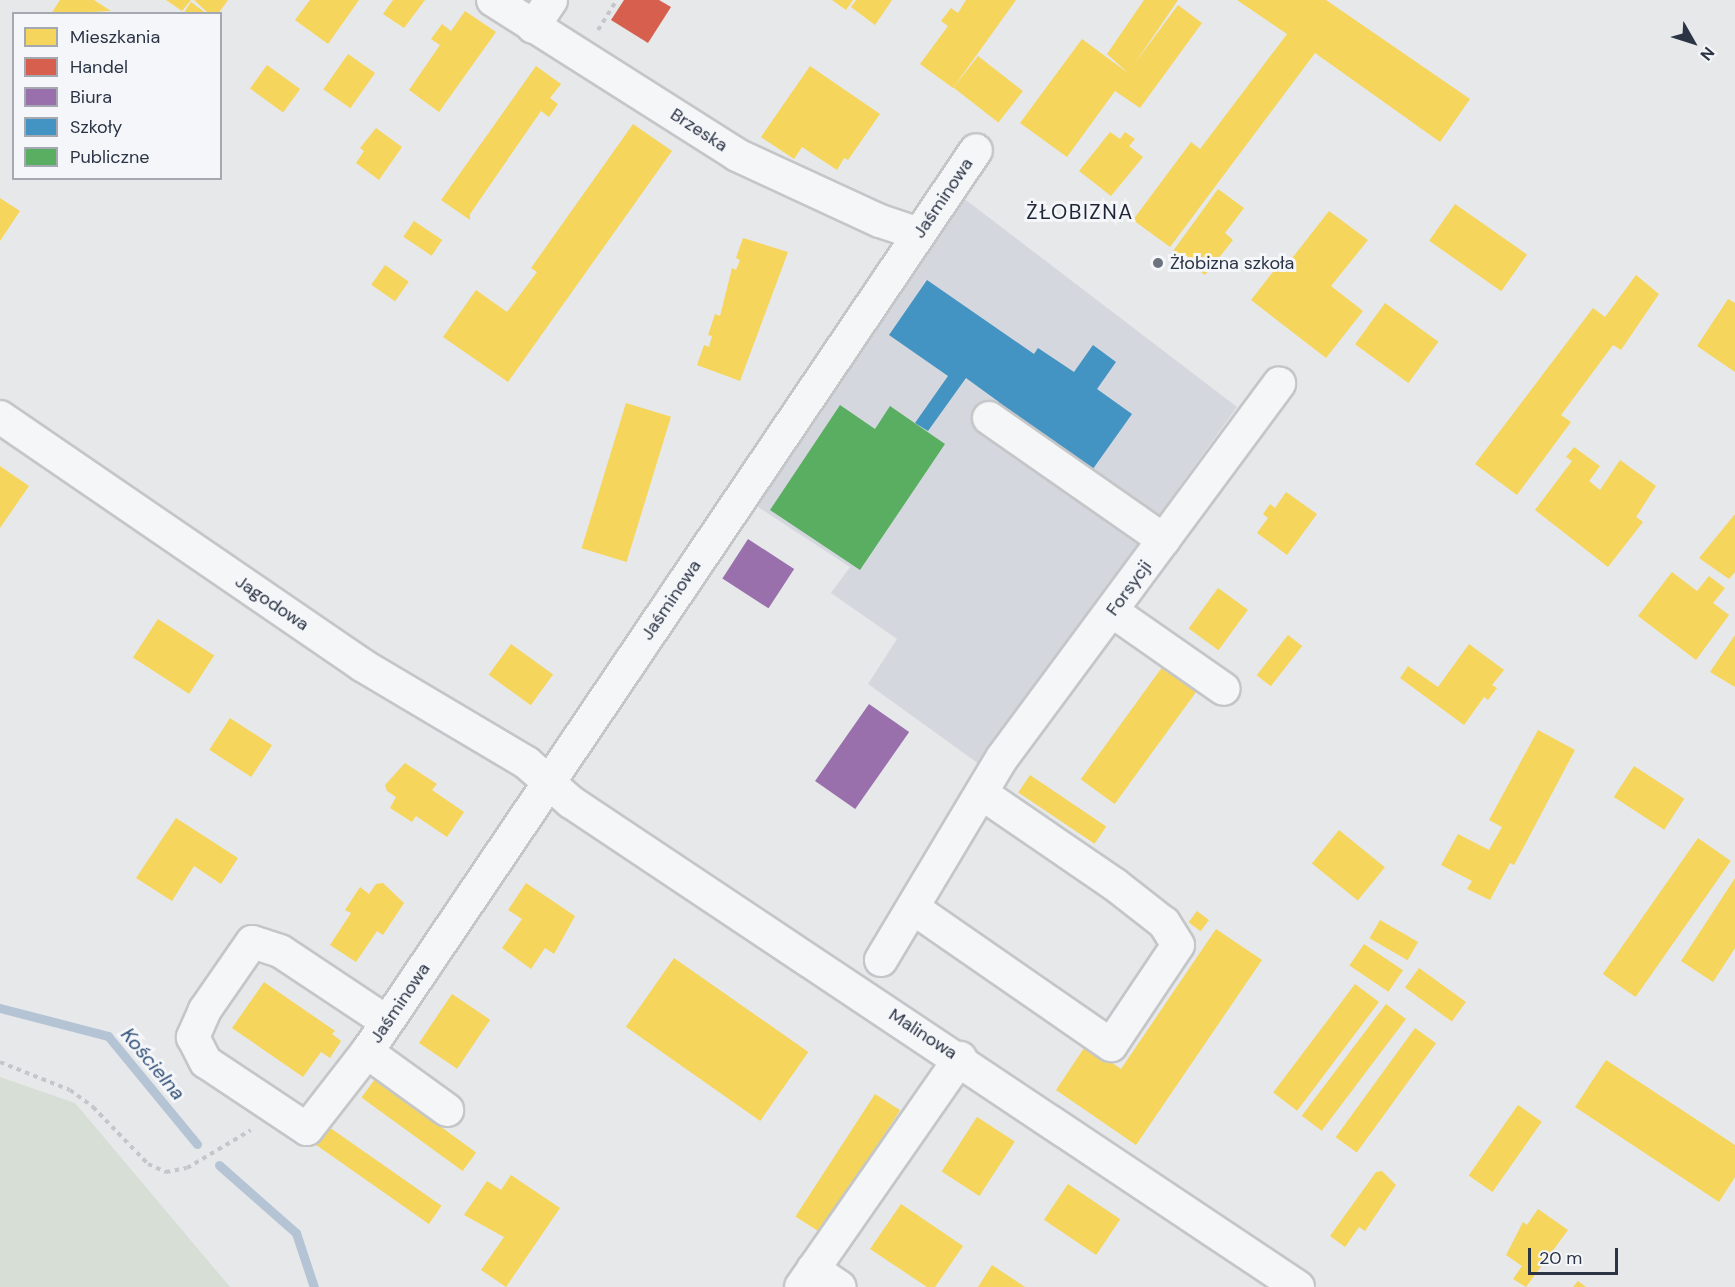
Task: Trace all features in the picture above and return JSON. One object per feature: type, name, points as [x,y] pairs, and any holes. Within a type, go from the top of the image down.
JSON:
[{"type":"street","name":"Brzeska","points":[[493,0],[737,155],[880,220],[919,234]]},
{"type":"street","points":[[533,27],[551,0]]},
{"type":"street","name":"Jaśminowa","points":[[284,1114],[307,1129],[367,1052],[976,150]]},
{"type":"street","name":"Forsycji","points":[[881,960],[984,795],[1002,758],[1279,383]]},
{"type":"street","name":"Jagodowa","points":[[0,417],[362,665],[527,763],[549,782]]},
{"type":"street","points":[[989,418],[1164,540]]},
{"type":"street","points":[[1112,611],[1224,689]]},
{"type":"street","name":"Malinowa","points":[[549,782],[572,802],[960,1058],[1298,1287]]},
{"type":"street","points":[[913,908],[1111,1046],[1178,945],[1164,923],[1123,890],[984,795]]},
{"type":"street","points":[[284,1114],[206,1062],[193,1037],[205,1010],[252,942],[280,951],[387,1022]]},
{"type":"street","points":[[367,1052],[447,1110]]},
{"type":"street","points":[[840,1287],[807,1278],[960,1058]]},
{"type":"path","points":[[0,1062],[70,1090],[93,1107],[148,1164],[166,1172],[187,1168],[244,1133],[284,1114]]},
{"type":"shaded area","points":[[962,197],[1237,407],[979,764],[868,684],[897,639],[831,593],[850,567],[755,505]]},
{"type":"shaded area","points":[[0,1077],[75,1103],[230,1287],[0,1287]]},
{"type":"building: Mieszkania","points":[[60,0],[94,0],[111,11],[91,12],[52,12]]},
{"type":"building: Mieszkania","points":[[166,0],[191,0],[182,11]]},
{"type":"building: Mieszkania","points":[[194,0],[228,0],[219,12],[207,12]]},
{"type":"building: Mieszkania","points":[[310,0],[359,0],[328,44],[295,20]]},
{"type":"building: Mieszkania","points":[[393,0],[425,0],[404,28],[383,14]]},
{"type":"building: Mieszkania","points":[[832,0],[853,0],[846,10]]},
{"type":"building: Mieszkania","points":[[856,0],[892,0],[875,25],[851,7]]},
{"type":"building: Mieszkania","points":[[966,0],[1016,0],[953,88],[920,64],[948,26],[941,21],[951,8],[958,13]]},
{"type":"building: Mieszkania","points":[[1144,0],[1178,0],[1135,63],[1178,5],[1202,23],[1140,108],[1115,91],[1067,157],[1020,123],[1082,39],[1128,73],[1107,54]]},
{"type":"building: Mieszkania","points":[[1237,0],[1326,0],[1470,99],[1440,142],[1315,53],[1170,247],[1133,220],[1191,142],[1200,149],[1287,34]]},
{"type":"building: Mieszkania","points":[[191,2],[204,12],[184,12]]},
{"type":"building: Mieszkania","points":[[465,11],[496,32],[439,112],[409,90],[440,45],[431,39],[442,24],[451,31]]},
{"type":"building: Mieszkania","points":[[348,54],[375,73],[350,108],[323,89]]},
{"type":"building: Mieszkania","points":[[978,56],[1023,91],[998,123],[953,88]]},
{"type":"building: Mieszkania","points":[[267,65],[300,89],[283,113],[250,88]]},
{"type":"building: Mieszkania","points":[[536,66],[561,84],[550,98],[558,104],[549,117],[541,111],[470,214],[470,220],[441,200]]},
{"type":"building: Mieszkania","points":[[810,66],[880,114],[848,160],[844,158],[837,170],[802,147],[794,159],[761,137]]},
{"type":"building: Mieszkania","points":[[633,124],[672,151],[508,382],[443,337],[476,290],[507,312],[537,272],[531,268]]},
{"type":"building: Mieszkania","points":[[376,128],[402,147],[379,180],[356,163],[364,151],[360,148]]},
{"type":"building: Mieszkania","points":[[1110,132],[1120,139],[1125,132],[1135,139],[1129,146],[1143,157],[1111,196],[1079,171]]},
{"type":"building: Mieszkania","points":[[1218,189],[1244,208],[1225,233],[1233,240],[1205,275],[1173,251]]},
{"type":"building: Mieszkania","points":[[0,198],[20,211],[0,241]]},
{"type":"building: Mieszkania","points":[[1455,204],[1527,254],[1501,291],[1429,241]]},
{"type":"building: Mieszkania","points":[[1329,211],[1368,240],[1331,286],[1363,311],[1326,358],[1251,300],[1283,259],[1293,257]]},
{"type":"building: Mieszkania","points":[[414,221],[442,240],[432,256],[403,237]]},
{"type":"building: Mieszkania","points":[[743,238],[788,252],[740,381],[697,365],[704,345],[709,347],[712,336],[708,335],[715,314],[720,316],[732,268],[736,270],[740,260],[736,258]]},
{"type":"building: Mieszkania","points":[[385,265],[409,282],[395,301],[371,285]]},
{"type":"building: Mieszkania","points":[[1636,275],[1659,294],[1621,350],[1613,345],[1561,415],[1571,422],[1517,495],[1475,464],[1593,308],[1605,317]]},
{"type":"building: Mieszkania","points":[[1728,299],[1735,303],[1735,372],[1697,346]]},
{"type":"building: Mieszkania","points":[[1385,303],[1438,342],[1408,383],[1355,344]]},
{"type":"building: Mieszkania","points":[[626,403],[671,417],[627,562],[582,548]]},
{"type":"building: Mieszkania","points":[[1574,447],[1600,466],[1589,481],[1600,490],[1620,460],[1656,486],[1636,517],[1643,522],[1608,567],[1535,510],[1572,461],[1566,457]]},
{"type":"building: Mieszkania","points":[[0,466],[29,486],[0,528]]},
{"type":"building: Mieszkania","points":[[1286,492],[1317,514],[1287,555],[1257,533],[1268,518],[1263,514],[1270,504],[1275,508]]},
{"type":"building: Mieszkania","points":[[1735,514],[1735,572],[1729,579],[1699,558]]},
{"type":"building: Mieszkania","points":[[1672,572],[1697,591],[1709,576],[1725,588],[1713,603],[1729,615],[1696,660],[1638,616]]},
{"type":"building: Mieszkania","points":[[1218,588],[1248,610],[1219,650],[1189,628]]},
{"type":"building: Mieszkania","points":[[158,619],[214,655],[189,694],[133,658]]},
{"type":"building: Mieszkania","points":[[1288,635],[1302,646],[1271,686],[1257,675]]},
{"type":"building: Mieszkania","points":[[1735,635],[1735,687],[1710,672]]},
{"type":"building: Mieszkania","points":[[511,644],[553,675],[531,705],[489,675]]},
{"type":"building: Mieszkania","points":[[1469,644],[1504,670],[1492,685],[1497,688],[1488,700],[1484,697],[1464,725],[1400,678],[1408,666],[1438,687]]},
{"type":"building: Mieszkania","points":[[1163,666],[1197,691],[1115,804],[1081,779]]},
{"type":"building: Mieszkania","points":[[230,718],[272,745],[251,777],[209,750]]},
{"type":"building: Mieszkania","points":[[1538,730],[1575,750],[1514,865],[1510,863],[1490,900],[1467,889],[1472,881],[1441,865],[1458,834],[1489,850],[1502,827],[1489,820]]},
{"type":"building: Mieszkania","points":[[405,763],[437,784],[432,790],[464,812],[447,837],[416,816],[412,822],[390,808],[396,797],[387,791],[385,785]]},
{"type":"building: Mieszkania","points":[[1634,766],[1684,799],[1664,830],[1614,797]]},
{"type":"building: Mieszkania","points":[[1030,775],[1106,826],[1095,844],[1018,792]]},
{"type":"building: Mieszkania","points":[[176,818],[238,858],[221,884],[194,866],[172,901],[136,878]]},
{"type":"building: Mieszkania","points":[[1339,830],[1385,867],[1358,901],[1312,863]]},
{"type":"building: Mieszkania","points":[[1698,838],[1731,861],[1636,997],[1603,974]]},
{"type":"building: Mieszkania","points":[[1735,878],[1735,948],[1713,982],[1681,961]]},
{"type":"building: Mieszkania","points":[[383,883],[404,903],[383,935],[377,931],[356,962],[330,945],[351,913],[345,910],[360,887],[369,894],[376,884]]},
{"type":"building: Mieszkania","points":[[526,883],[575,916],[554,954],[545,948],[531,969],[502,948],[522,919],[508,910]]},
{"type":"building: Mieszkania","points":[[1197,911],[1209,920],[1201,931],[1189,922]]},
{"type":"building: Mieszkania","points":[[1380,920],[1418,942],[1408,960],[1370,938]]},
{"type":"building: Mieszkania","points":[[1216,929],[1262,960],[1136,1145],[1056,1090],[1086,1045],[1121,1069]]},
{"type":"building: Mieszkania","points":[[1364,944],[1403,970],[1388,992],[1349,966]]},
{"type":"building: Mieszkania","points":[[674,958],[808,1052],[760,1121],[626,1027]]},
{"type":"building: Mieszkania","points":[[1419,968],[1466,1002],[1452,1022],[1405,987]]},
{"type":"building: Mieszkania","points":[[264,982],[335,1031],[332,1034],[341,1041],[330,1058],[321,1052],[303,1077],[232,1028]]},
{"type":"building: Mieszkania","points":[[1355,984],[1379,1002],[1297,1111],[1273,1093]]},
{"type":"building: Mieszkania","points":[[452,994],[490,1020],[457,1069],[419,1043]]},
{"type":"building: Mieszkania","points":[[1386,1004],[1406,1019],[1322,1131],[1302,1116]]},
{"type":"building: Mieszkania","points":[[1415,1028],[1436,1043],[1357,1152],[1336,1137]]},
{"type":"building: Mieszkania","points":[[1606,1060],[1735,1145],[1735,1177],[1719,1202],[1575,1107]]},
{"type":"building: Mieszkania","points":[[375,1079],[476,1152],[463,1171],[361,1098]]},
{"type":"building: Mieszkania","points":[[875,1094],[900,1110],[821,1233],[795,1216]]},
{"type":"building: Mieszkania","points":[[1518,1105],[1542,1122],[1492,1192],[1469,1175]]},
{"type":"building: Mieszkania","points":[[977,1117],[1015,1142],[979,1196],[942,1172]]},
{"type":"building: Mieszkania","points":[[326,1125],[442,1206],[429,1224],[313,1143]]},
{"type":"building: Mieszkania","points":[[1382,1171],[1396,1185],[1365,1231],[1359,1227],[1345,1247],[1330,1236],[1376,1172]]},
{"type":"building: Mieszkania","points":[[511,1175],[560,1208],[506,1287],[481,1270],[504,1237],[464,1215],[487,1181],[501,1190]]},
{"type":"building: Mieszkania","points":[[1068,1184],[1120,1219],[1096,1255],[1044,1220]]},
{"type":"building: Mieszkania","points":[[901,1204],[963,1246],[935,1287],[927,1287],[870,1249]]},
{"type":"building: Mieszkania","points":[[1538,1209],[1568,1230],[1526,1287],[1513,1279],[1522,1266],[1506,1255],[1523,1222],[1527,1225]]},
{"type":"building: Mieszkania","points":[[992,1265],[1025,1287],[978,1287]]},
{"type":"building: Mieszkania","points":[[1578,1281],[1586,1287],[1573,1287]]},
{"type":"building: Handel","points":[[624,0],[659,0],[671,7],[648,43],[611,20]]},
{"type":"building: Biura","points":[[748,539],[794,569],[769,608],[722,578]]},
{"type":"building: Biura","points":[[869,704],[909,732],[855,809],[815,781]]},
{"type":"building: Szkoły","points":[[927,280],[1034,354],[1038,348],[1074,372],[1093,345],[1116,362],[1097,389],[1132,414],[1090,473],[996,407],[999,402],[966,378],[928,431],[915,423],[948,376],[889,335]]},
{"type":"building: Publiczne","points":[[840,405],[875,429],[890,406],[945,444],[860,570],[770,510]]},
{"type":"waterway","name":"Kościelna","points":[[0,1008],[108,1036],[197,1144]]},
{"type":"waterway","name":"Kościelna","points":[[219,1165],[296,1233],[314,1287]]},
{"type":"place","name":"Żłobizna szkoła","points":[[1158,263]]},
{"type":"district","name":"ŻŁOBIZNA","points":[[1080,212]]}]
